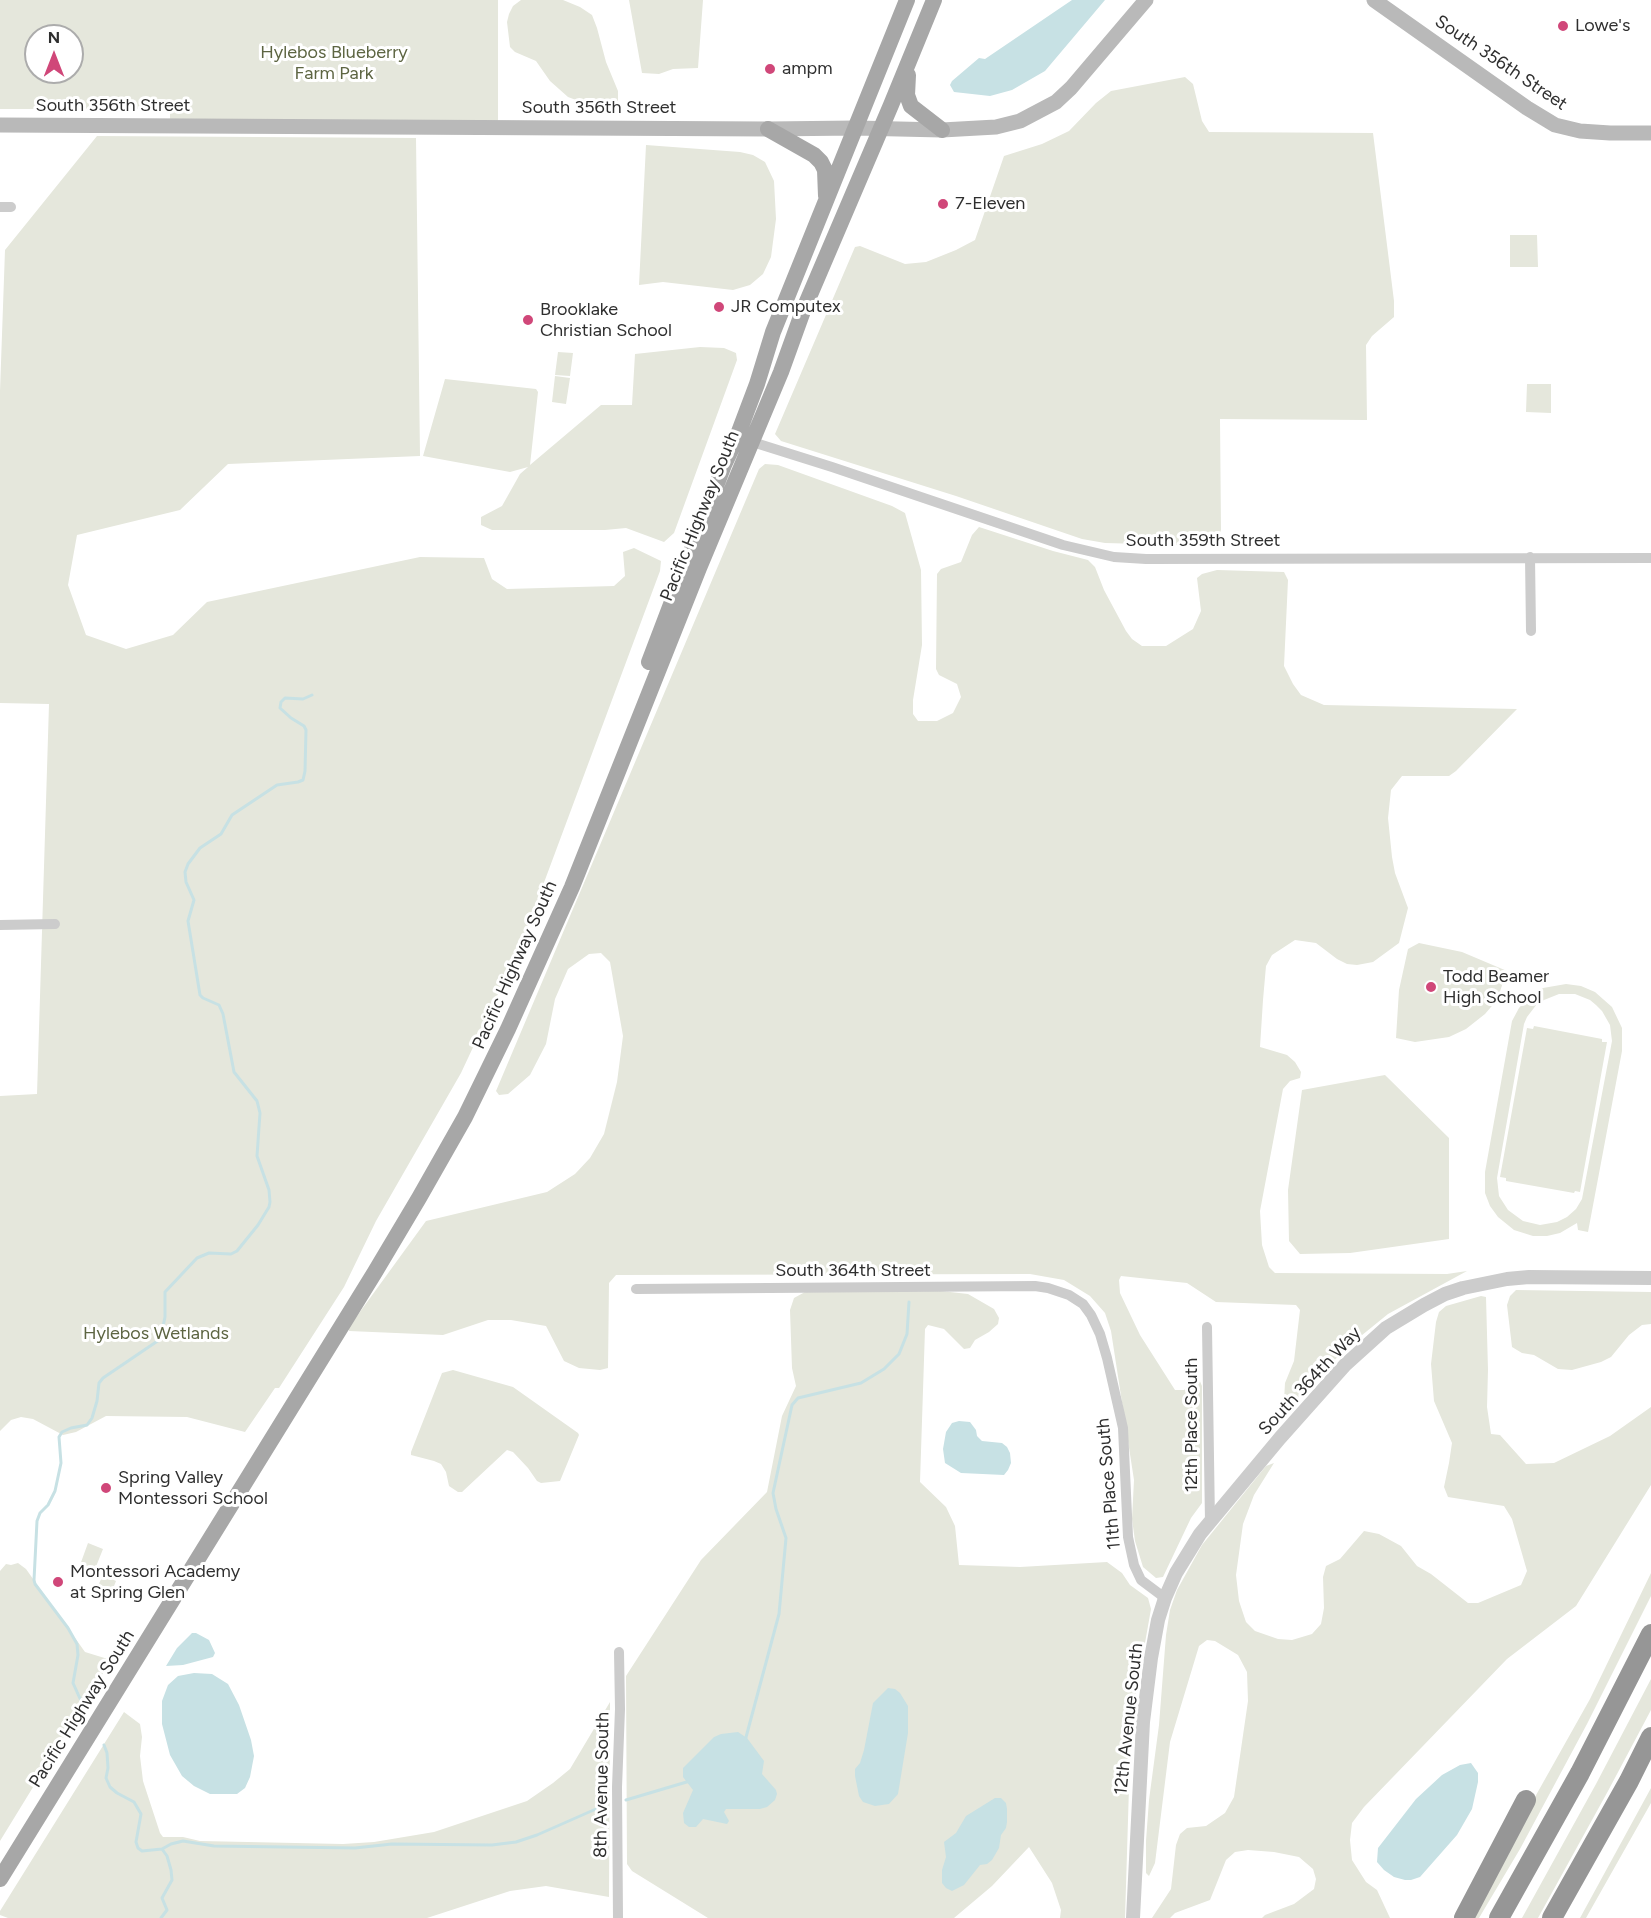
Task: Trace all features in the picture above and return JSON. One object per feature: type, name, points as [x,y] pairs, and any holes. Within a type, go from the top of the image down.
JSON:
[{"type":"highway","points":[[1498,1918],[1580,1773],[1651,1634]]},
{"type":"highway","points":[[1552,1918],[1651,1737]]},
{"type":"highway","points":[[1464,1918],[1526,1800]]},
{"type":"main road","name":"Pacific Highway South","points":[[0,1879],[375,1272],[465,1117],[508,1029],[567,898],[744,439],[778,321],[908,0]]},
{"type":"main road","name":"Pacific Highway South","points":[[0,1859],[375,1251],[423,1171],[473,1078],[555,900],[634,702],[724,465],[744,439],[781,372],[803,311],[934,0]]},
{"type":"main road","name":"South 356th Street","points":[[0,125],[942,130],[996,127],[1020,121],[1056,102],[1071,88],[1146,0]]},
{"type":"main road","name":"South 356th Street","points":[[1374,0],[1527,108],[1555,125],[1581,131],[1651,133]]},
{"type":"main road","points":[[910,58],[908,99],[911,106],[942,130]]},
{"type":"main road","points":[[768,129],[814,155],[821,162],[825,170],[825,206]]},
{"type":"street","name":"South 359th Street","points":[[744,439],[832,466],[1063,545],[1114,557],[1146,559],[1651,558]]},
{"type":"street","points":[[1530,557],[1531,631]]},
{"type":"street","points":[[0,925],[55,924]]},
{"type":"street","name":"South 364th Way","points":[[1200,1534],[1345,1365],[1386,1328],[1424,1305],[1463,1288],[1507,1279],[1528,1277],[1651,1278]]},
{"type":"street","name":"South 364th Street","points":[[636,1289],[1035,1286],[1069,1295]]},
{"type":"street","name":"11th Place South","points":[[1069,1295],[1083,1304],[1091,1315],[1100,1334],[1110,1369],[1123,1428],[1128,1537],[1134,1565],[1141,1580],[1165,1598]]},
{"type":"street","name":"12th Place South","points":[[1208,1327],[1209,1522]]},
{"type":"street","name":"12th Avenue South","points":[[1133,1918],[1143,1722],[1151,1658],[1158,1620],[1165,1598],[1176,1572],[1200,1534]]},
{"type":"street","name":"8th Avenue South","points":[[618,1918],[619,1652]]},
{"type":"green space","name":"Hylebos Blueberry Farm Park","points":[[0,0],[498,0],[498,127],[170,125],[170,109],[0,109]]},
{"type":"green space","points":[[521,0],[563,0],[592,15],[606,62],[618,91],[618,100],[614,105],[592,106],[568,97],[550,81],[536,61],[515,52],[510,47],[507,22],[513,6]]},
{"type":"green space","points":[[629,0],[703,0],[698,68],[673,69],[659,74],[642,73]]},
{"type":"green space","points":[[1185,77],[1193,84],[1202,121],[1209,132],[1373,133],[1394,301],[1394,317],[1372,336],[1366,345],[1367,420],[1220,419],[1221,530],[1216,546],[1105,543],[1082,539],[956,496],[781,441],[775,434],[855,247],[860,246],[905,264],[926,262],[956,250],[975,240],[1004,156],[1042,144],[1069,131],[1111,91]]},
{"type":"green space","name":"Hylebos Wetlands","points":[[97,136],[416,138],[420,456],[228,464],[180,510],[77,535],[68,585],[86,635],[126,649],[173,635],[207,602],[420,557],[484,558],[492,579],[507,589],[614,586],[625,576],[623,552],[634,548],[661,561],[660,571],[520,947],[461,1073],[376,1221],[344,1287],[279,1388],[275,1388],[245,1432],[187,1417],[106,1416],[76,1432],[63,1435],[33,1419],[21,1417],[11,1420],[0,1431],[0,1096],[37,1094],[49,704],[0,703],[0,391],[5,250]]},
{"type":"green space","points":[[646,145],[740,152],[753,155],[765,162],[774,181],[776,219],[771,257],[763,274],[750,285],[733,290],[663,282],[639,285]]},
{"type":"green space","points":[[1510,235],[1537,235],[1538,267],[1510,267]]},
{"type":"green space","points":[[700,347],[724,348],[736,353],[737,360],[674,533],[664,542],[626,528],[492,530],[481,525],[481,517],[502,506],[520,474],[528,467],[510,472],[423,456],[445,379],[536,389],[538,392],[530,465],[601,405],[632,405],[635,354]]},
{"type":"green space","points":[[558,352],[573,353],[570,376],[555,375]]},
{"type":"green space","points":[[555,376],[570,378],[566,404],[552,402]]},
{"type":"green space","points":[[1527,384],[1551,384],[1551,413],[1526,412]]},
{"type":"green space","points":[[765,464],[778,465],[892,506],[905,513],[921,570],[922,645],[913,700],[913,714],[918,721],[937,721],[953,713],[961,697],[957,684],[939,675],[936,669],[937,574],[941,569],[961,562],[972,535],[979,527],[1088,560],[1095,567],[1104,590],[1126,631],[1142,646],[1166,646],[1193,629],[1201,611],[1197,578],[1202,574],[1217,570],[1284,572],[1288,580],[1284,666],[1301,695],[1324,705],[1517,709],[1449,776],[1402,776],[1391,790],[1388,818],[1392,857],[1395,873],[1408,908],[1399,943],[1373,962],[1357,965],[1347,964],[1337,959],[1316,943],[1295,940],[1272,955],[1266,966],[1260,1047],[1287,1055],[1301,1072],[1300,1078],[1290,1081],[1283,1089],[1260,1211],[1262,1245],[1269,1267],[1275,1273],[1447,1274],[1467,1271],[1388,1314],[1356,1340],[1312,1381],[1291,1406],[1287,1407],[1284,1401],[1285,1383],[1294,1361],[1300,1310],[1296,1305],[1216,1302],[1187,1283],[1121,1276],[1120,1293],[1140,1335],[1175,1390],[1184,1390],[1199,1379],[1202,1386],[1202,1503],[1191,1518],[1163,1577],[1156,1578],[1143,1567],[1135,1541],[1132,1519],[1134,1480],[1111,1331],[1105,1313],[1090,1296],[1064,1280],[1030,1274],[616,1275],[609,1283],[608,1368],[600,1370],[579,1368],[564,1361],[546,1326],[511,1320],[488,1320],[443,1335],[349,1331],[349,1327],[426,1221],[547,1192],[575,1174],[590,1158],[604,1134],[617,1082],[623,1036],[610,962],[601,953],[589,954],[568,969],[555,999],[546,1044],[530,1075],[508,1094],[499,1095],[496,1091],[759,469]]},
{"type":"green space","points":[[1419,943],[1462,952],[1507,971],[1497,1000],[1485,1014],[1466,1029],[1449,1037],[1415,1042],[1396,1038],[1399,990],[1408,949]]},
{"type":"green space","points":[[1566,984],[1581,986],[1595,992],[1612,1007],[1622,1028],[1622,1051],[1588,1232],[1578,1230],[1577,1223],[1560,1233],[1533,1236],[1514,1230],[1498,1217],[1485,1193],[1485,1172],[1512,1021],[1519,1008],[1530,996],[1543,988]],"holes":[[[1559,994],[1575,994],[1590,1000],[1602,1011],[1610,1025],[1612,1041],[1582,1199],[1567,1217],[1557,1222],[1540,1225],[1523,1221],[1508,1210],[1499,1196],[1497,1178],[1524,1024],[1537,1004]]]},
{"type":"green space","points":[[1534,1026],[1602,1039],[1602,1042],[1607,1042],[1580,1192],[1575,1191],[1574,1193],[1506,1181],[1506,1178],[1500,1177],[1527,1028],[1533,1029]]},
{"type":"green space","points":[[1385,1075],[1449,1138],[1449,1239],[1350,1253],[1300,1254],[1289,1241],[1288,1190],[1302,1090]]},
{"type":"green space","points":[[1516,1290],[1651,1292],[1651,1324],[1642,1325],[1629,1335],[1611,1357],[1601,1362],[1572,1370],[1558,1369],[1534,1355],[1522,1353],[1512,1347],[1507,1305],[1510,1296]]},
{"type":"green space","points":[[941,1291],[968,1294],[994,1309],[999,1318],[998,1324],[989,1332],[975,1340],[970,1348],[964,1349],[944,1329],[928,1325],[925,1329],[920,1482],[946,1507],[955,1526],[959,1565],[1020,1567],[1107,1562],[1122,1573],[1130,1585],[1148,1598],[1151,1609],[1131,1722],[1125,1918],[1060,1918],[1061,1910],[1052,1883],[1029,1847],[992,1886],[954,1918],[708,1918],[632,1871],[627,1864],[626,1676],[701,1560],[767,1492],[782,1416],[796,1386],[792,1368],[790,1310],[794,1298],[805,1292]]},
{"type":"green space","points":[[1481,1296],[1486,1297],[1487,1407],[1491,1434],[1500,1435],[1526,1464],[1554,1463],[1610,1436],[1651,1407],[1651,1485],[1576,1606],[1507,1659],[1364,1807],[1352,1823],[1350,1840],[1352,1860],[1366,1882],[1377,1890],[1390,1918],[1262,1918],[1294,1904],[1314,1889],[1316,1879],[1313,1869],[1299,1857],[1248,1850],[1235,1852],[1226,1860],[1210,1900],[1175,1913],[1170,1918],[1152,1918],[1171,1889],[1176,1845],[1180,1834],[1187,1828],[1206,1826],[1225,1813],[1234,1797],[1248,1701],[1247,1672],[1238,1655],[1215,1641],[1207,1640],[1199,1646],[1170,1742],[1155,1863],[1149,1876],[1146,1873],[1146,1841],[1149,1800],[1170,1610],[1177,1590],[1202,1545],[1266,1466],[1274,1463],[1254,1495],[1243,1524],[1236,1575],[1239,1601],[1246,1622],[1255,1631],[1278,1639],[1292,1640],[1312,1634],[1321,1624],[1324,1608],[1323,1577],[1326,1566],[1340,1559],[1364,1531],[1379,1534],[1401,1546],[1417,1566],[1468,1603],[1478,1603],[1521,1585],[1527,1571],[1512,1519],[1504,1506],[1448,1497],[1444,1487],[1452,1443],[1434,1401],[1431,1364],[1436,1322],[1439,1312],[1446,1306]]},
{"type":"green space","points":[[453,1370],[513,1387],[578,1433],[560,1481],[541,1483],[537,1481],[513,1452],[507,1450],[462,1492],[458,1492],[449,1486],[446,1472],[441,1464],[411,1455],[442,1373]]},
{"type":"green space","points":[[88,1543],[103,1549],[95,1569],[80,1565]]},
{"type":"green space","points":[[18,1563],[26,1569],[85,1652],[111,1660],[0,1841],[0,1571],[6,1564]]},
{"type":"green space","points":[[1651,1573],[1651,1596],[1587,1724],[1520,1849],[1479,1918],[1467,1918],[1590,1699]]},
{"type":"green space","points":[[103,1575],[116,1581],[110,1596],[96,1590]]},
{"type":"green space","points":[[1651,1679],[1651,1710],[1608,1791],[1538,1918],[1522,1918],[1596,1784]]},
{"type":"green space","points":[[610,1702],[609,1897],[546,1886],[510,1891],[427,1918],[8,1918],[0,1915],[0,1911],[124,1712],[140,1724],[143,1781],[163,1837],[183,1837],[200,1841],[343,1844],[374,1842],[434,1832],[527,1801],[570,1769]]},
{"type":"green space","points":[[1651,1788],[1651,1803],[1586,1918],[1580,1918]]},
{"type":"water","points":[[1072,0],[1105,0],[1045,71],[1012,90],[990,96],[954,92],[950,85],[952,81],[979,58],[985,59]]},
{"type":"water","points":[[970,1422],[982,1441],[1002,1443],[1007,1447],[1011,1463],[1004,1475],[961,1473],[945,1463],[943,1449],[946,1432],[952,1423]]},
{"type":"water","points":[[192,1633],[209,1640],[215,1653],[213,1657],[183,1665],[166,1666],[177,1648]]},
{"type":"water","points":[[194,1673],[212,1674],[228,1684],[239,1705],[254,1756],[250,1777],[245,1788],[237,1794],[210,1794],[194,1786],[182,1776],[170,1755],[162,1724],[162,1701],[168,1685],[178,1676]]},
{"type":"water","points":[[888,1688],[900,1693],[908,1706],[908,1733],[898,1794],[889,1804],[875,1806],[863,1802],[859,1796],[855,1769],[860,1763],[864,1750],[873,1703]]},
{"type":"water","points":[[738,1732],[747,1738],[764,1761],[762,1774],[776,1790],[775,1800],[767,1807],[760,1809],[726,1809],[724,1812],[729,1821],[727,1824],[703,1819],[696,1827],[689,1827],[684,1823],[683,1813],[693,1790],[683,1777],[683,1768],[714,1737]]},
{"type":"water","points":[[1471,1763],[1478,1773],[1478,1782],[1472,1809],[1457,1835],[1420,1877],[1405,1880],[1394,1877],[1384,1870],[1377,1862],[1378,1848],[1416,1799],[1442,1775],[1460,1765]]},
{"type":"water","points":[[995,1798],[1001,1798],[1006,1803],[1007,1809],[1006,1828],[1001,1835],[999,1848],[992,1860],[980,1865],[964,1885],[952,1891],[946,1888],[942,1883],[942,1870],[946,1857],[944,1842],[956,1833],[966,1816]]},
{"type":"waterway","points":[[82,1703],[73,1683],[78,1655],[77,1644],[34,1580],[37,1521],[55,1491],[61,1463],[59,1437],[62,1432],[71,1428],[87,1425],[92,1418],[99,1383],[103,1378],[159,1340],[165,1317],[165,1292],[197,1258],[209,1253],[231,1254],[237,1251],[258,1225],[270,1202],[269,1190],[257,1156],[260,1113],[257,1101],[234,1072],[223,1014],[219,1005],[200,995],[188,921],[194,900],[186,882],[185,872],[200,848],[221,834],[232,815],[277,785],[303,780],[306,730],[280,708],[285,698],[303,699],[312,695]]},
{"type":"waterway","points":[[745,1741],[779,1614],[786,1538],[773,1493],[792,1405],[798,1398],[861,1383],[884,1369],[899,1354],[907,1334],[909,1302]]},
{"type":"waterway","points":[[104,1745],[108,1768],[106,1778],[110,1787],[134,1802],[141,1814],[136,1842],[138,1848],[142,1851],[162,1849],[167,1856],[172,1880],[162,1898],[167,1910],[161,1918]]},
{"type":"waterway","points":[[626,1800],[690,1781]]},
{"type":"waterway","points":[[162,1849],[183,1841],[214,1846],[355,1848],[392,1844],[492,1845],[516,1842],[537,1835],[605,1805]]},
{"type":"place","name":"Lowe's","points":[[1563,26]]},
{"type":"place","name":"ampm","points":[[770,69]]},
{"type":"place","name":"7-Eleven","points":[[943,204]]},
{"type":"place","name":"JR Computex","points":[[719,307]]},
{"type":"place","name":"Brooklake Christian School","points":[[528,320]]},
{"type":"place","name":"Todd Beamer High School","points":[[1431,987]]},
{"type":"place","name":"Spring Valley Montessori School","points":[[106,1488]]},
{"type":"place","name":"Montessori Academy at Spring Glen","points":[[58,1582]]}]
